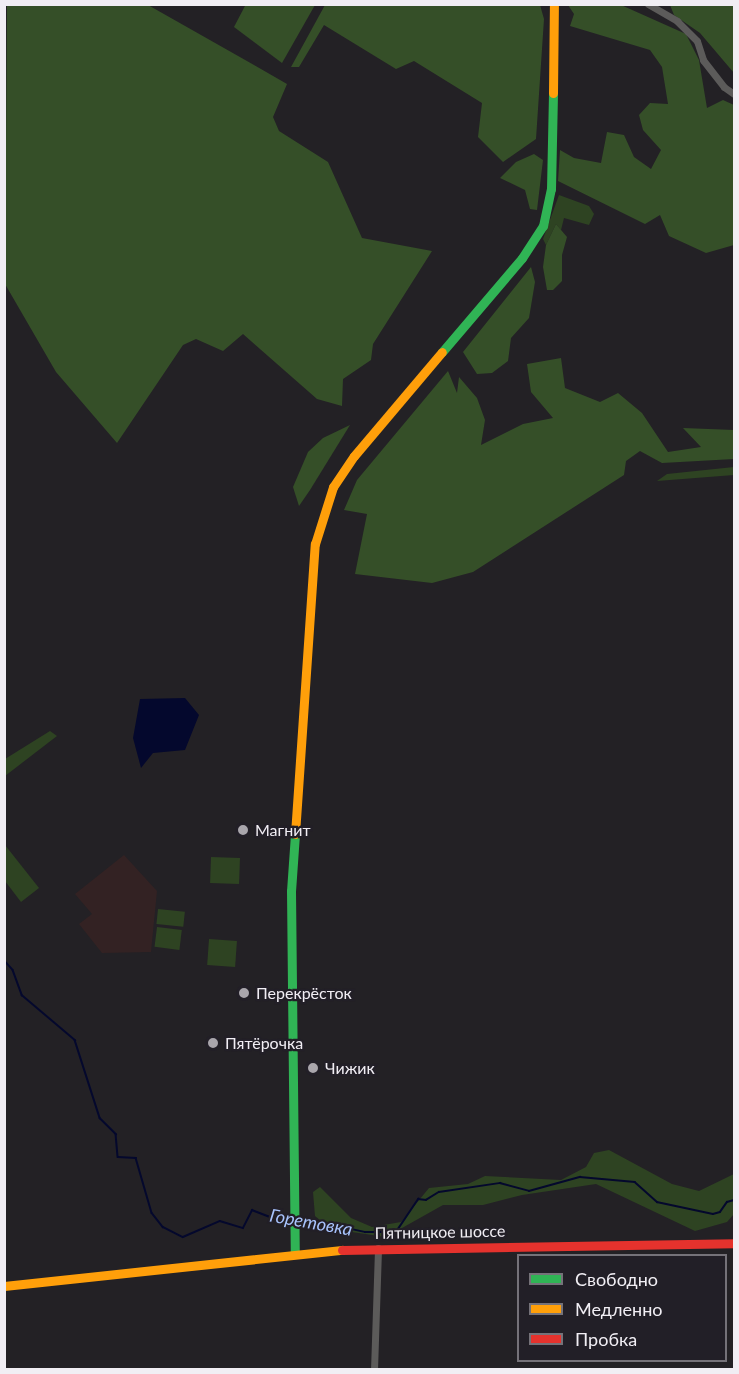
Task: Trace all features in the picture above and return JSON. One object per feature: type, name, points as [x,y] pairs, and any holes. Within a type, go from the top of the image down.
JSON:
[{"type":"main road","points":[[295,1252],[291,891],[318,534],[333,487],[354,456],[522,258],[543,226],[551,189],[554,4]]},
{"type":"main road","name":"Пятницкое шоссе","points":[[4,1286],[295,1252],[378,1248],[735,1243]]},
{"type":"street","points":[[648,4],[677,21],[697,41],[703,60],[724,87],[735,94]]},
{"type":"street","points":[[374,1370],[378,1248]]},
{"type":"shaded area","points":[[124,855],[157,891],[151,952],[102,953],[79,924],[92,914],[75,894]]},
{"type":"green space","points":[[246,4],[315,4],[282,63],[234,27]]},
{"type":"green space","points":[[7,5],[148,5],[287,84],[273,117],[279,131],[328,162],[362,238],[432,251],[373,344],[371,360],[343,379],[342,406],[317,399],[243,334],[223,351],[196,339],[183,345],[117,443],[56,372],[5,284]]},
{"type":"green space","points":[[325,5],[540,5],[544,19],[536,139],[503,162],[478,137],[482,103],[414,61],[396,69],[324,25],[299,67],[291,67]]},
{"type":"green space","points":[[568,5],[621,5],[686,34],[699,60],[707,108],[723,100],[734,105],[734,245],[706,253],[669,236],[660,215],[645,224],[558,181],[560,150],[574,158],[601,163],[607,132],[624,135],[634,157],[651,169],[661,150],[643,130],[639,115],[650,103],[668,104],[662,67],[650,50],[570,26],[574,14]]},
{"type":"green space","points":[[670,5],[734,5],[734,73],[700,33],[674,15]]},
{"type":"green space","points":[[534,154],[543,160],[537,210],[530,209],[525,190],[500,178],[516,162]]},
{"type":"green space","points":[[559,195],[589,206],[594,214],[589,225],[564,218],[561,230],[556,224],[546,245],[543,239]]},
{"type":"green space","points":[[556,224],[567,237],[562,255],[562,281],[553,290],[547,290],[543,267],[546,245]]},
{"type":"green space","points":[[531,267],[535,282],[529,318],[511,338],[508,361],[492,373],[477,374],[463,352]]},
{"type":"green space","points":[[561,358],[565,388],[600,402],[618,393],[642,413],[668,452],[701,447],[683,428],[734,430],[734,459],[662,463],[640,451],[626,461],[624,475],[473,572],[432,583],[355,574],[367,514],[344,510],[357,480],[448,371],[457,393],[459,377],[477,398],[485,420],[481,445],[523,424],[553,418],[531,392],[527,364]]},
{"type":"green space","points":[[350,425],[299,506],[293,487],[308,452],[323,438]]},
{"type":"green space","points":[[734,467],[734,475],[657,481],[667,474]]},
{"type":"green space","points":[[50,731],[57,736],[5,776],[5,759]]},
{"type":"green space","points":[[5,845],[39,888],[21,902],[5,881]]},
{"type":"green space","points":[[211,857],[240,858],[239,884],[210,883]]},
{"type":"green space","points":[[158,909],[185,912],[183,927],[156,924]]},
{"type":"green space","points":[[157,927],[182,930],[179,950],[155,947]]},
{"type":"green space","points":[[209,939],[237,941],[235,967],[207,965]]},
{"type":"green space","points":[[609,1150],[672,1184],[699,1191],[734,1174],[734,1214],[727,1222],[695,1231],[596,1184],[522,1195],[483,1205],[443,1205],[386,1237],[331,1229],[315,1216],[313,1192],[320,1187],[351,1218],[372,1227],[401,1222],[429,1188],[468,1184],[485,1176],[561,1180],[586,1167],[594,1153]]},
{"type":"water","points":[[185,698],[199,715],[185,750],[153,753],[141,768],[133,738],[140,699]]},
{"type":"waterway","name":"Горетовка","points":[[4,960],[13,970],[22,995],[75,1040],[100,1118],[116,1134],[118,1157],[136,1158],[152,1213],[163,1227],[183,1237],[220,1221],[243,1228],[252,1210],[270,1217],[290,1216]]},
{"type":"waterway","name":"Горетовка","points":[[297,1217],[365,1232],[396,1232],[418,1199],[426,1200],[439,1192],[500,1183],[529,1191],[580,1177],[635,1182],[657,1202],[713,1214],[720,1212],[727,1202],[734,1200]]},
{"type":"traffic: fast","points":[[442,352],[522,258],[543,226],[551,189],[553,93]]},
{"type":"traffic: fast","points":[[295,834],[291,891],[295,1252]]},
{"type":"traffic: slow","points":[[553,93],[554,4]]},
{"type":"traffic: slow","points":[[295,834],[315,544],[333,487],[354,456],[442,352]]},
{"type":"traffic: slow","points":[[4,1286],[342,1250]]},
{"type":"traffic: jam","points":[[342,1250],[734,1243]]},
{"type":"place","name":"Магнит","points":[[243,830]]},
{"type":"place","name":"Перекрёсток","points":[[244,993]]},
{"type":"place","name":"Пятёрочка","points":[[213,1043]]},
{"type":"place","name":"Чижик","points":[[313,1068]]}]
